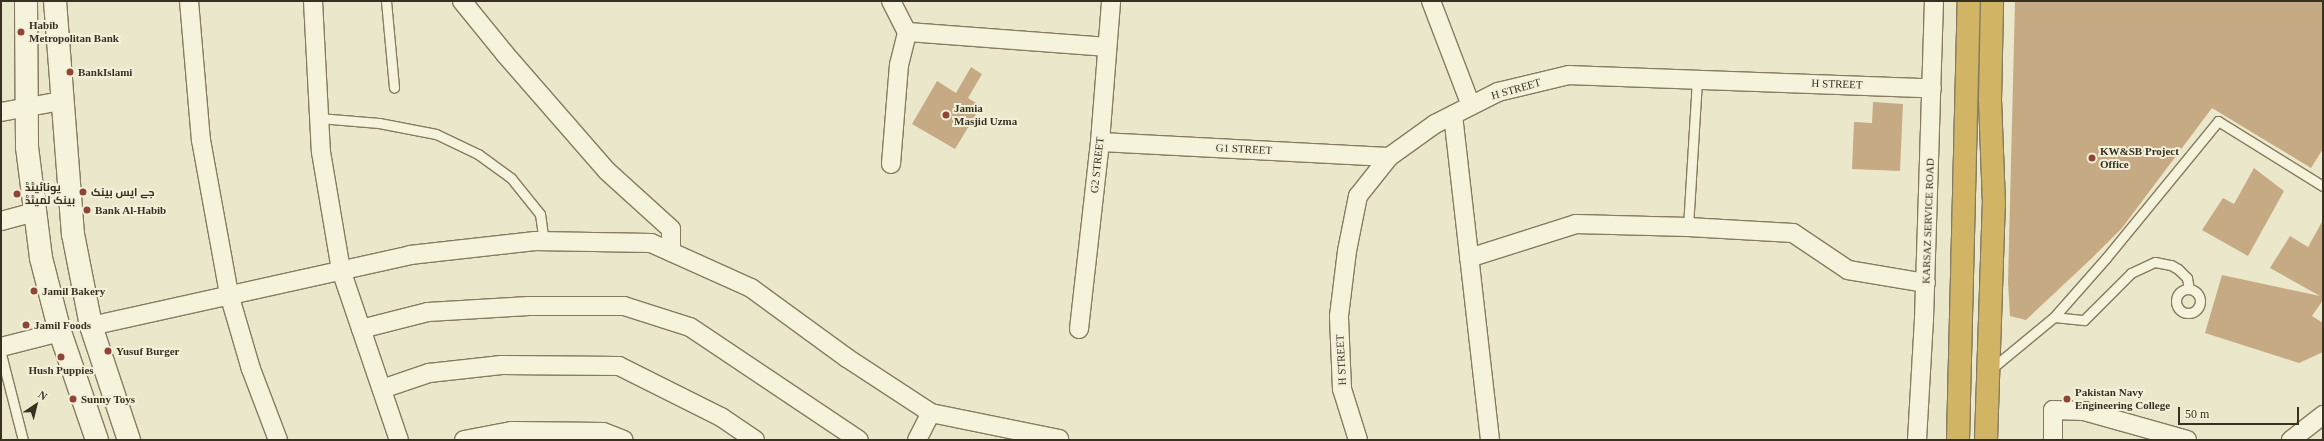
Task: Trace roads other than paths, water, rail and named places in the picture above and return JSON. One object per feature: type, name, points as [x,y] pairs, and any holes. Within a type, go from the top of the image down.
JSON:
[{"type":"highway","points":[[1958,440],[1970,1]]},
{"type":"highway","points":[[1986,440],[1994,204],[1990,100],[1992,1]]},
{"type":"main road","points":[[26,1],[27,147],[41,258],[60,332],[97,440]]},
{"type":"main road","points":[[55,1],[61,101],[73,234],[92,326],[129,440]]},
{"type":"street","points":[[189,1],[201,140],[228,294],[251,369],[278,440]]},
{"type":"street","points":[[313,1],[321,152],[341,270],[399,440]]},
{"type":"street","points":[[462,1],[505,54],[607,172],[671,229],[671,252]]},
{"type":"street","points":[[891,1],[907,32],[899,65],[892,164]]},
{"type":"street","name":"G2 STREET","points":[[1079,329],[1100,142],[1105,47],[1111,1]]},
{"type":"street","points":[[1431,1],[1471,106]]},
{"type":"street","name":"KARSAZ SERVICE ROAD","points":[[1917,440],[1926,283],[1934,1]]},
{"type":"street","points":[[907,32],[1105,47]]},
{"type":"street","name":"H STREET","points":[[1358,440],[1342,389],[1339,316],[1347,251],[1358,196],[1389,157],[1435,124],[1498,92],[1569,75],[1932,88]]},
{"type":"street","points":[[1,112],[61,101]]},
{"type":"street","points":[[1453,115],[1490,440]]},
{"type":"street","name":"G1 STREET","points":[[1100,142],[1389,157]]},
{"type":"street","points":[[1,221],[34,212]]},
{"type":"street","points":[[1469,258],[1576,224],[1688,227],[1793,233],[1848,270],[1926,283]]},
{"type":"street","points":[[92,326],[228,294],[410,255],[544,241],[651,243],[750,288],[847,358],[931,413],[1031,437],[1059,439]]},
{"type":"street","points":[[361,329],[428,312],[528,306],[624,306],[690,327],[859,440]]},
{"type":"street","points":[[1,346],[60,332]]},
{"type":"street","points":[[382,389],[429,373],[502,365],[619,366],[721,417],[755,440]]},
{"type":"street","points":[[2053,440],[2053,410],[2084,411],[2187,440]]},
{"type":"street","points":[[916,440],[931,413]]},
{"type":"street","points":[[2299,439],[2323,415]]},
{"type":"street","points":[[464,440],[511,431],[604,432],[624,440]]},
{"type":"lane","points":[[386,1],[394,88]]},
{"type":"lane","points":[[1688,227],[1697,79]]},
{"type":"lane","points":[[320,118],[380,123],[436,134],[478,154],[511,178],[540,214],[544,241]]},
{"type":"lane","points":[[1988,371],[2054,317],[2111,252],[2218,121],[2323,186]]},
{"type":"lane","points":[[2054,317],[2084,320],[2131,273],[2155,262],[2171,265],[2178,269],[2187,278],[2189,289]]},
{"type":"lane","points":[[1,354],[23,440]]},
{"type":"place","name":"Habib Metropolitan Bank","points":[[21,32]]},
{"type":"place","name":"BankIslami","points":[[70,72]]},
{"type":"place","name":"Jamia Masjid Uzma","points":[[946,115]]},
{"type":"place","name":"KW&SB Project Office","points":[[2092,158]]},
{"type":"place","name":"جے ایس بینک","points":[[83,192]]},
{"type":"place","name":"یونائیٹڈ بینک لمیٹڈ","points":[[17,194]]},
{"type":"place","name":"Bank Al-Habib","points":[[87,210]]},
{"type":"place","name":"Jamil Bakery","points":[[34,291]]},
{"type":"place","name":"Jamil Foods","points":[[26,325]]},
{"type":"place","name":"Yusuf Burger","points":[[108,351]]},
{"type":"place","name":"Hush Puppies","points":[[61,357]]},
{"type":"place","name":"Sunny Toys","points":[[73,399]]},
{"type":"place","name":"Pakistan Navy Engineering College","points":[[2067,399]]}]
